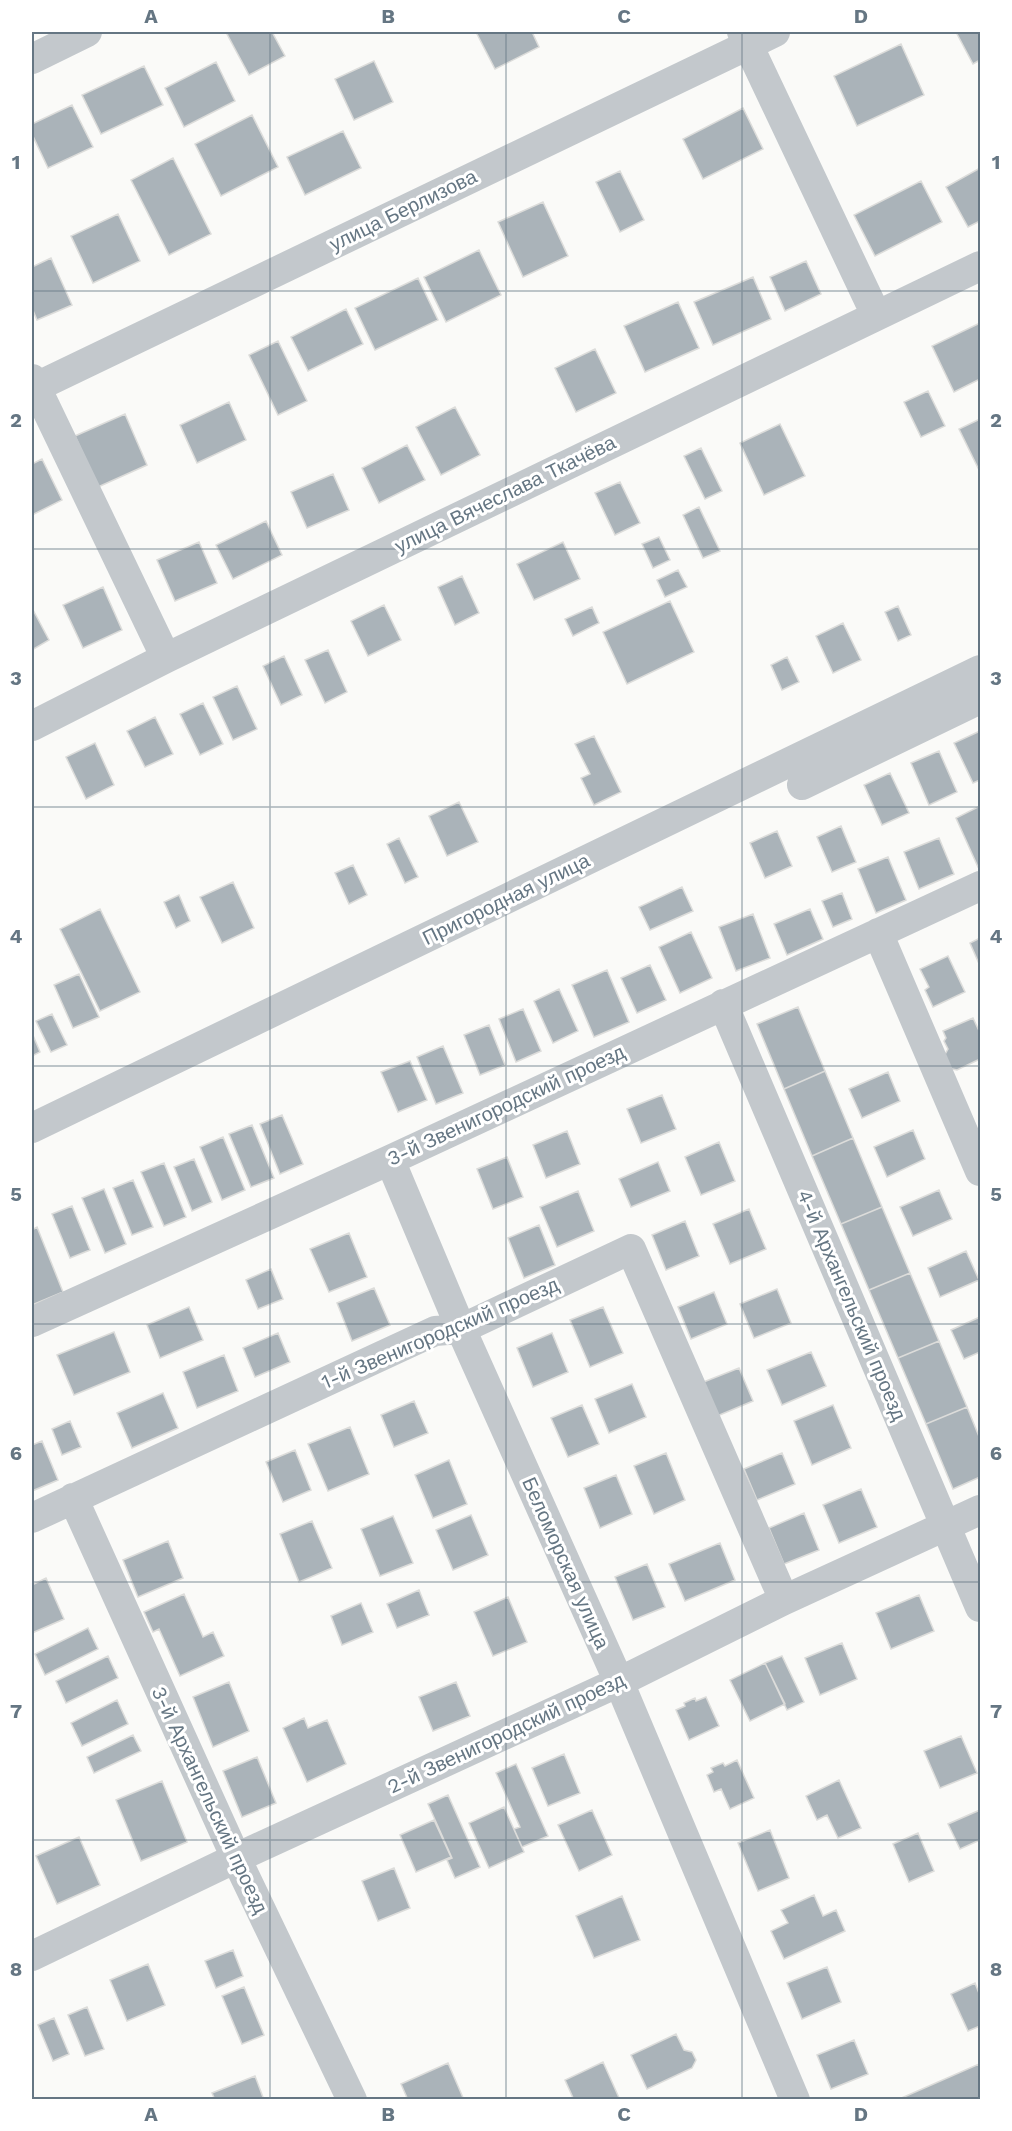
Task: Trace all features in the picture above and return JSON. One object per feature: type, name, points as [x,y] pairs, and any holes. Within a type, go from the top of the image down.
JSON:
[{"type":"street","points":[[32,59],[87,32]]},
{"type":"street","name":"улица Берлизова","points":[[33,385],[745,38],[775,32]]},
{"type":"street","points":[[745,38],[876,315]]},
{"type":"street","name":"улица Вячеслава Ткачёва","points":[[32,726],[166,658],[981,266]]},
{"type":"street","points":[[33,385],[166,658]]},
{"type":"street","name":"Пригородная улица","points":[[32,1128],[981,670]]},
{"type":"street","points":[[802,785],[981,699]]},
{"type":"street","name":"3-й Звенигородский проезд","points":[[32,1322],[390,1160],[981,886]]},
{"type":"street","points":[[878,933],[981,1171]]},
{"type":"street","name":"4-й Архангельский проезд","points":[[723,1004],[981,1607]]},
{"type":"street","name":"Беломорская улица","points":[[390,1160],[461,1329],[619,1682],[795,2100]]},
{"type":"street","name":"1-й Звенигородский проезд","points":[[32,1518],[435,1331],[461,1329],[631,1249],[784,1600]]},
{"type":"street","name":"3-й Архангельский проезд","points":[[73,1498],[236,1858],[352,2100]]},
{"type":"street","name":"2-й Звенигородский проезд","points":[[32,1956],[236,1858],[619,1682],[784,1600],[981,1510]]},
{"type":"building","points":[[231,32],[272,32],[285,56],[249,75],[227,34]]},
{"type":"building","points":[[476,32],[532,32],[539,47],[495,69]]},
{"type":"building","points":[[956,32],[980,32],[980,60],[973,64]]},
{"type":"building","points":[[901,44],[924,95],[857,126],[834,76]]},
{"type":"building","points":[[374,61],[393,102],[354,120],[335,79]]},
{"type":"building","points":[[216,62],[235,101],[184,127],[165,88]]},
{"type":"building","points":[[144,66],[163,105],[101,134],[82,95]]},
{"type":"building","points":[[72,105],[93,147],[48,168],[32,134],[32,124]]},
{"type":"building","points":[[743,108],[763,149],[703,179],[683,139]]},
{"type":"building","points":[[252,115],[278,167],[221,196],[195,144]]},
{"type":"building","points":[[343,131],[361,168],[305,195],[287,157]]},
{"type":"building","points":[[173,158],[211,234],[169,255],[131,180]]},
{"type":"building","points":[[980,168],[980,221],[968,227],[946,187]]},
{"type":"building","points":[[620,171],[644,220],[620,232],[596,182]]},
{"type":"building","points":[[921,181],[942,222],[875,256],[854,215]]},
{"type":"building","points":[[543,202],[568,256],[523,277],[498,222]]},
{"type":"building","points":[[118,214],[140,261],[93,283],[71,236]]},
{"type":"building","points":[[479,250],[501,295],[446,322],[424,277]]},
{"type":"building","points":[[51,258],[72,305],[37,320],[32,308],[32,267]]},
{"type":"building","points":[[806,261],[821,294],[785,311],[770,277]]},
{"type":"building","points":[[753,277],[771,319],[713,345],[694,302]]},
{"type":"building","points":[[418,278],[438,320],[375,350],[355,308]]},
{"type":"building","points":[[678,302],[699,348],[645,372],[624,326]]},
{"type":"building","points":[[346,309],[363,344],[308,371],[291,337]]},
{"type":"building","points":[[980,323],[980,379],[954,392],[932,346]]},
{"type":"building","points":[[278,341],[307,401],[278,415],[249,355]]},
{"type":"building","points":[[595,349],[616,393],[576,412],[555,368]]},
{"type":"building","points":[[928,391],[945,426],[921,437],[904,402]]},
{"type":"building","points":[[229,402],[246,440],[197,463],[180,425]]},
{"type":"building","points":[[455,407],[480,455],[441,475],[416,427]]},
{"type":"building","points":[[125,414],[147,465],[98,487],[75,436]]},
{"type":"building","points":[[980,419],[980,472],[959,429]]},
{"type":"building","points":[[780,424],[805,476],[764,495],[740,443]]},
{"type":"building","points":[[407,445],[425,480],[379,503],[362,468]]},
{"type":"building","points":[[701,448],[722,491],[705,499],[684,456]]},
{"type":"building","points":[[42,459],[62,500],[32,515],[32,464]]},
{"type":"building","points":[[333,474],[349,510],[307,528],[291,492]]},
{"type":"building","points":[[620,482],[640,523],[615,535],[595,493]]},
{"type":"building","points":[[699,507],[720,551],[703,558],[683,515]]},
{"type":"building","points":[[266,521],[282,555],[233,579],[216,545]]},
{"type":"building","points":[[659,537],[670,560],[653,568],[642,544]]},
{"type":"building","points":[[199,542],[217,583],[175,601],[157,560]]},
{"type":"building","points":[[563,542],[580,579],[534,600],[517,564]]},
{"type":"building","points":[[678,570],[687,587],[665,597],[657,580]]},
{"type":"building","points":[[462,576],[479,613],[455,625],[438,587]]},
{"type":"building","points":[[103,587],[122,630],[83,648],[63,605]]},
{"type":"building","points":[[670,601],[694,652],[627,684],[603,632]]},
{"type":"building","points":[[384,605],[401,640],[368,656],[351,621]]},
{"type":"building","points":[[898,606],[911,635],[898,641],[885,612]]},
{"type":"building","points":[[592,607],[599,623],[573,636],[565,619]]},
{"type":"building","points":[[32,608],[49,640],[32,650]]},
{"type":"building","points":[[843,623],[861,660],[833,673],[816,636]]},
{"type":"building","points":[[328,650],[347,692],[325,703],[305,660]]},
{"type":"building","points":[[284,656],[302,695],[281,705],[263,666]]},
{"type":"building","points":[[787,657],[799,682],[782,690],[771,665]]},
{"type":"building","points":[[237,686],[257,729],[233,740],[213,697]]},
{"type":"building","points":[[203,703],[223,744],[200,755],[180,714]]},
{"type":"building","points":[[155,717],[173,754],[145,767],[127,731]]},
{"type":"building","points":[[980,731],[980,780],[973,783],[954,743]]},
{"type":"building","points":[[594,736],[621,792],[594,805],[581,778],[590,774],[575,744]]},
{"type":"building","points":[[95,743],[114,785],[86,799],[66,757]]},
{"type":"building","points":[[939,751],[957,792],[929,805],[911,763]]},
{"type":"building","points":[[890,773],[909,813],[882,825],[864,785]]},
{"type":"building","points":[[459,802],[478,842],[447,856],[429,816]]},
{"type":"building","points":[[980,806],[980,866],[978,867],[956,818]]},
{"type":"building","points":[[841,826],[856,862],[832,872],[817,837]]},
{"type":"building","points":[[777,831],[792,866],[765,878],[750,843]]},
{"type":"building","points":[[399,838],[418,877],[405,883],[387,844]]},
{"type":"building","points":[[939,838],[954,874],[919,889],[904,852]]},
{"type":"building","points":[[888,857],[906,900],[876,913],[858,869]]},
{"type":"building","points":[[353,865],[367,895],[349,904],[335,873]]},
{"type":"building","points":[[233,882],[254,928],[222,943],[200,897]]},
{"type":"building","points":[[682,887],[693,911],[650,930],[639,907]]},
{"type":"building","points":[[842,893],[852,919],[833,927],[822,901]]},
{"type":"building","points":[[179,895],[190,921],[176,928],[164,902]]},
{"type":"building","points":[[100,909],[140,992],[100,1011],[60,929]]},
{"type":"building","points":[[810,909],[823,939],[787,955],[774,924]]},
{"type":"building","points":[[753,914],[770,958],[736,971],[719,927]]},
{"type":"building","points":[[691,932],[712,978],[680,993],[659,947]]},
{"type":"building","points":[[980,938],[980,966],[970,943]]},
{"type":"building","points":[[948,956],[965,992],[933,1007],[925,990],[929,987],[920,969]]},
{"type":"building","points":[[650,965],[666,1000],[637,1013],[621,978]]},
{"type":"building","points":[[607,970],[629,1022],[594,1037],[572,985]]},
{"type":"building","points":[[79,974],[99,1017],[73,1028],[54,985]]},
{"type":"building","points":[[559,989],[578,1031],[553,1043],[534,1001]]},
{"type":"building","points":[[798,1007],[825,1071],[784,1089],[757,1024]]},
{"type":"building","points":[[523,1009],[541,1051],[516,1062],[499,1019]]},
{"type":"building","points":[[52,1014],[67,1045],[51,1052],[36,1021]]},
{"type":"building","points":[[973,1018],[980,1033],[980,1059],[957,1070],[948,1068],[943,1058],[948,1049],[943,1031]]},
{"type":"building","points":[[489,1025],[505,1065],[480,1075],[464,1035]]},
{"type":"building","points":[[32,1033],[40,1052],[32,1056]]},
{"type":"building","points":[[443,1046],[463,1093],[436,1104],[417,1057]]},
{"type":"building","points":[[410,1061],[427,1100],[398,1112],[381,1072]]},
{"type":"building","points":[[825,1071],[853,1138],[812,1156],[784,1089]]},
{"type":"building","points":[[888,1072],[900,1101],[862,1118],[849,1089]]},
{"type":"building","points":[[662,1095],[676,1129],[641,1143],[627,1109]]},
{"type":"building","points":[[282,1115],[303,1164],[280,1174],[260,1124]]},
{"type":"building","points":[[252,1125],[274,1178],[251,1187],[229,1134]]},
{"type":"building","points":[[913,1130],[925,1159],[887,1177],[874,1147]]},
{"type":"building","points":[[567,1131],[580,1164],[546,1178],[533,1145]]},
{"type":"building","points":[[223,1137],[245,1190],[222,1200],[200,1147]]},
{"type":"building","points":[[853,1138],[882,1207],[841,1224],[812,1156]]},
{"type":"building","points":[[719,1142],[735,1181],[701,1195],[685,1157]]},
{"type":"building","points":[[507,1157],[523,1197],[493,1209],[477,1169]]},
{"type":"building","points":[[194,1159],[212,1202],[192,1211],[174,1167]]},
{"type":"building","points":[[658,1162],[670,1191],[631,1207],[619,1179]]},
{"type":"building","points":[[164,1163],[186,1217],[164,1226],[141,1172]]},
{"type":"building","points":[[133,1180],[153,1227],[132,1235],[113,1188]]},
{"type":"building","points":[[104,1189],[126,1244],[105,1253],[82,1198]]},
{"type":"building","points":[[939,1190],[952,1219],[913,1236],[900,1207]]},
{"type":"building","points":[[578,1191],[594,1231],[557,1247],[540,1207]]},
{"type":"building","points":[[72,1206],[90,1250],[70,1258],[52,1214]]},
{"type":"building","points":[[882,1207],[910,1273],[869,1290],[841,1224]]},
{"type":"building","points":[[749,1209],[766,1249],[730,1264],[713,1224]]},
{"type":"building","points":[[685,1221],[699,1256],[666,1270],[652,1235]]},
{"type":"building","points":[[539,1225],[555,1265],[524,1278],[508,1238]]},
{"type":"building","points":[[37,1227],[63,1292],[32,1305],[32,1230]]},
{"type":"building","points":[[349,1233],[367,1277],[329,1292],[310,1249]]},
{"type":"building","points":[[966,1251],[979,1280],[940,1297],[928,1268]]},
{"type":"building","points":[[271,1269],[283,1299],[258,1309],[246,1280]]},
{"type":"building","points":[[910,1273],[939,1341],[898,1358],[869,1290]]},
{"type":"building","points":[[374,1288],[390,1325],[352,1341],[337,1303]]},
{"type":"building","points":[[777,1289],[791,1323],[754,1338],[740,1304]]},
{"type":"building","points":[[714,1292],[727,1324],[691,1339],[678,1307]]},
{"type":"building","points":[[189,1307],[203,1340],[160,1358],[147,1325]]},
{"type":"building","points":[[603,1307],[623,1353],[590,1367],[570,1320]]},
{"type":"building","points":[[980,1317],[980,1352],[964,1359],[951,1330]]},
{"type":"building","points":[[114,1332],[130,1372],[74,1395],[57,1355]]},
{"type":"building","points":[[278,1333],[290,1362],[255,1377],[243,1348]]},
{"type":"building","points":[[552,1333],[568,1372],[533,1387],[517,1348]]},
{"type":"building","points":[[939,1341],[967,1407],[926,1424],[898,1358]]},
{"type":"building","points":[[811,1352],[826,1386],[782,1405],[767,1370]]},
{"type":"building","points":[[224,1355],[238,1391],[197,1408],[183,1372]]},
{"type":"building","points":[[739,1368],[753,1401],[710,1419],[696,1385]]},
{"type":"building","points":[[632,1384],[646,1417],[609,1433],[595,1399]]},
{"type":"building","points":[[163,1393],[178,1428],[132,1448],[117,1413]]},
{"type":"building","points":[[414,1401],[428,1433],[394,1447],[381,1415]]},
{"type":"building","points":[[582,1405],[599,1444],[568,1457],[551,1418]]},
{"type":"building","points":[[833,1405],[851,1448],[812,1465],[794,1421]]},
{"type":"building","points":[[967,1407],[980,1439],[980,1477],[953,1489],[926,1424]]},
{"type":"building","points":[[70,1421],[81,1447],[62,1455],[52,1429]]},
{"type":"building","points":[[350,1427],[369,1474],[328,1491],[308,1444]]},
{"type":"building","points":[[42,1441],[58,1480],[32,1491],[32,1445]]},
{"type":"building","points":[[295,1450],[311,1490],[283,1502],[266,1462]]},
{"type":"building","points":[[666,1453],[685,1500],[654,1514],[634,1466]]},
{"type":"building","points":[[782,1453],[795,1484],[757,1500],[744,1469]]},
{"type":"building","points":[[449,1460],[467,1504],[433,1518],[415,1475]]},
{"type":"building","points":[[616,1475],[632,1514],[600,1528],[584,1488]]},
{"type":"building","points":[[861,1489],[877,1527],[839,1543],[823,1505]]},
{"type":"building","points":[[804,1513],[819,1550],[784,1564],[769,1528]]},
{"type":"building","points":[[471,1515],[488,1555],[453,1570],[436,1530]]},
{"type":"building","points":[[393,1516],[413,1563],[380,1576],[361,1529]]},
{"type":"building","points":[[312,1521],[332,1568],[299,1582],[280,1534]]},
{"type":"building","points":[[168,1541],[183,1578],[138,1597],[123,1560]]},
{"type":"building","points":[[720,1543],[735,1580],[685,1601],[669,1564]]},
{"type":"building","points":[[647,1564],[665,1607],[633,1620],[615,1577]]},
{"type":"building","points":[[46,1578],[64,1619],[32,1633],[32,1585]]},
{"type":"building","points":[[419,1590],[429,1615],[397,1628],[387,1604]]},
{"type":"building","points":[[184,1594],[203,1637],[213,1632],[224,1656],[180,1676],[159,1629],[153,1632],[144,1612]]},
{"type":"building","points":[[919,1595],[934,1631],[891,1649],[876,1613]]},
{"type":"building","points":[[508,1597],[527,1642],[493,1656],[474,1612]]},
{"type":"building","points":[[361,1603],[373,1632],[342,1645],[331,1616]]},
{"type":"building","points":[[88,1628],[98,1649],[45,1675],[35,1654]]},
{"type":"building","points":[[842,1643],[857,1679],[820,1695],[805,1658]]},
{"type":"building","points":[[108,1656],[118,1678],[66,1703],[56,1681]]},
{"type":"building","points":[[782,1656],[804,1702],[787,1710],[765,1663]]},
{"type":"building","points":[[765,1663],[785,1704],[750,1721],[730,1680]]},
{"type":"building","points":[[229,1682],[249,1731],[213,1747],[193,1697]]},
{"type":"building","points":[[456,1682],[470,1716],[433,1731],[419,1697]]},
{"type":"building","points":[[706,1697],[719,1726],[689,1740],[676,1710],[695,1698],[696,1701]]},
{"type":"building","points":[[117,1700],[128,1724],[82,1746],[71,1723]]},
{"type":"building","points":[[304,1718],[308,1728],[327,1720],[346,1764],[307,1782],[283,1728]]},
{"type":"building","points":[[133,1735],[141,1751],[94,1773],[87,1757]]},
{"type":"building","points":[[961,1736],[977,1773],[940,1788],[924,1751]]},
{"type":"building","points":[[564,1754],[580,1793],[548,1806],[532,1768]]},
{"type":"building","points":[[257,1757],[276,1803],[242,1817],[223,1771]]},
{"type":"building","points":[[737,1760],[754,1798],[730,1809],[721,1789],[714,1792],[707,1775],[713,1772],[711,1768],[723,1763],[725,1766]]},
{"type":"building","points":[[516,1764],[548,1836],[522,1847],[514,1829],[520,1827],[496,1773]]},
{"type":"building","points":[[839,1780],[861,1828],[838,1838],[827,1815],[817,1820],[806,1796]]},
{"type":"building","points":[[162,1781],[187,1842],[141,1861],[116,1800]]},
{"type":"building","points":[[448,1795],[480,1867],[455,1878],[447,1860],[452,1858],[428,1804]]},
{"type":"building","points":[[504,1807],[524,1852],[489,1868],[469,1823]]},
{"type":"building","points":[[592,1810],[612,1855],[579,1871],[558,1825]]},
{"type":"building","points":[[980,1810],[980,1840],[960,1849],[948,1824]]},
{"type":"building","points":[[434,1820],[451,1857],[416,1872],[400,1835]]},
{"type":"building","points":[[770,1830],[789,1878],[758,1891],[738,1843]]},
{"type":"building","points":[[918,1833],[934,1871],[909,1882],[893,1844]]},
{"type":"building","points":[[79,1837],[100,1885],[57,1904],[36,1856]]},
{"type":"building","points":[[394,1868],[410,1908],[378,1921],[362,1881]]},
{"type":"building","points":[[814,1895],[823,1916],[836,1910],[845,1931],[784,1959],[771,1931],[788,1923],[781,1910]]},
{"type":"building","points":[[622,1896],[640,1940],[594,1958],[576,1916]]},
{"type":"building","points":[[233,1950],[243,1976],[216,1988],[205,1961]]},
{"type":"building","points":[[148,1964],[165,2005],[127,2021],[110,1980]]},
{"type":"building","points":[[827,1967],[841,2002],[802,2019],[787,1983]]},
{"type":"building","points":[[975,1983],[980,1996],[980,2026],[968,2031],[951,1994]]},
{"type":"building","points":[[244,1987],[264,2035],[242,2044],[222,1996]]},
{"type":"building","points":[[87,2007],[104,2049],[85,2056],[68,2015]]},
{"type":"building","points":[[54,2018],[69,2054],[53,2061],[38,2025]]},
{"type":"building","points":[[676,2034],[684,2050],[692,2052],[696,2060],[692,2068],[647,2089],[631,2055]]},
{"type":"building","points":[[854,2040],[868,2074],[831,2089],[817,2055]]},
{"type":"building","points":[[603,2062],[620,2100],[574,2100],[565,2080]]},
{"type":"building","points":[[448,2063],[464,2100],[408,2100],[401,2084]]},
{"type":"building","points":[[979,2064],[980,2100],[897,2100]]},
{"type":"building","points":[[255,2076],[264,2100],[215,2100],[212,2093]]}]
